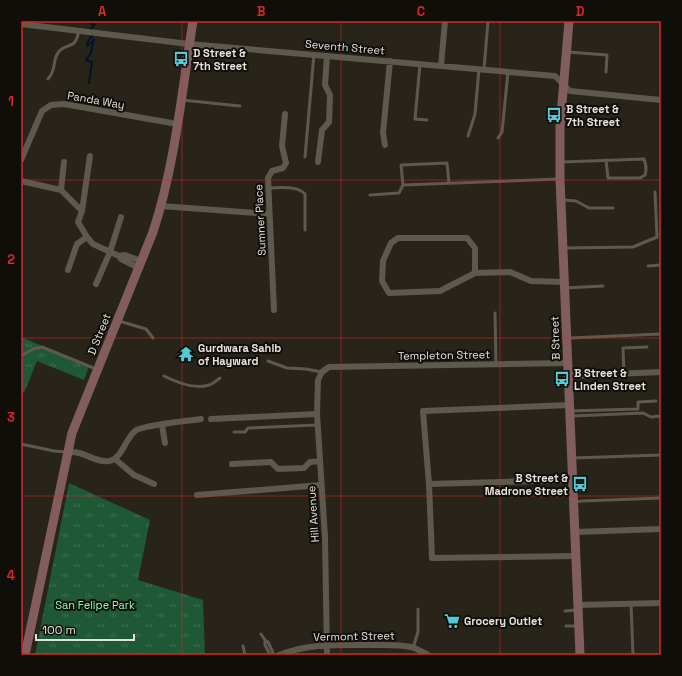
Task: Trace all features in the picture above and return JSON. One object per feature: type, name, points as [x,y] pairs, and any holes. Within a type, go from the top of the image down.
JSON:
[{"type":"main road","name":"D Street","points":[[25,655],[72,433],[154,232],[162,206],[177,124],[193,21]]},
{"type":"main road","name":"B Street","points":[[569,21],[560,127],[560,179],[580,655]]},
{"type":"street","points":[[441,66],[445,21]]},
{"type":"street","name":"Seventh Street","points":[[21,24],[189,44],[555,76],[570,91],[661,100]]},
{"type":"street","points":[[318,162],[322,130],[329,122],[330,95],[325,84],[327,56]]},
{"type":"street","points":[[384,145],[383,133],[390,61]]},
{"type":"street","name":"Panda Way","points":[[21,160],[42,111],[51,105],[64,104],[177,124]]},
{"type":"street","name":"Sumner Place","points":[[274,310],[268,178],[272,171],[283,168],[286,163],[282,146],[285,114]]},
{"type":"street","points":[[90,156],[82,211],[78,222],[93,244],[119,256],[124,255],[140,264]]},
{"type":"street","points":[[61,190],[64,162]]},
{"type":"street","points":[[21,181],[61,190],[82,211]]},
{"type":"street","points":[[162,206],[269,214]]},
{"type":"street","points":[[96,284],[110,252],[121,217]]},
{"type":"street","points":[[68,270],[77,244],[87,237]]},
{"type":"street","points":[[474,273],[475,248],[467,238],[398,238],[391,243],[383,261],[382,281],[389,293],[440,291],[474,273],[510,272],[531,282],[565,285]]},
{"type":"street","name":"Templeton Street","points":[[322,372],[329,367],[568,363]]},
{"type":"street","name":"Hill Avenue","points":[[322,372],[318,380],[317,425],[325,537],[328,655]]},
{"type":"street","points":[[568,376],[661,372]]},
{"type":"street","points":[[570,411],[423,411],[429,484],[432,558],[576,556]]},
{"type":"street","points":[[211,418],[317,414]]},
{"type":"street","points":[[67,452],[79,453],[108,462],[114,459],[136,430],[202,419]]},
{"type":"street","points":[[162,425],[164,443]]},
{"type":"street","points":[[114,459],[134,476],[154,484]]},
{"type":"street","points":[[232,464],[271,462],[278,468],[304,468],[310,462],[320,461]]},
{"type":"street","points":[[429,484],[573,480]]},
{"type":"street","points":[[197,495],[321,485]]},
{"type":"street","points":[[575,532],[661,529]]},
{"type":"street","points":[[578,608],[661,603]]},
{"type":"street","name":"Vermont Street","points":[[279,655],[306,647],[327,645],[385,645],[413,648],[428,655]]},
{"type":"lane","points":[[468,136],[475,114],[488,21]]},
{"type":"lane","points":[[48,79],[55,67],[56,56],[59,51],[73,43],[82,31]]},
{"type":"lane","points":[[566,52],[607,55],[606,72]]},
{"type":"lane","points":[[305,157],[314,54]]},
{"type":"lane","points":[[420,64],[415,119],[427,120]]},
{"type":"lane","points":[[498,138],[502,132],[508,72]]},
{"type":"lane","points":[[181,99],[240,106]]},
{"type":"lane","points":[[560,162],[606,160],[644,159],[646,165],[645,175],[640,178],[608,178],[606,160]]},
{"type":"lane","points":[[370,195],[399,193],[403,185],[401,165],[447,163],[449,183]]},
{"type":"lane","points":[[403,185],[560,179]]},
{"type":"lane","points":[[268,188],[298,189],[303,192],[305,230]]},
{"type":"lane","points":[[563,248],[633,248],[654,239],[657,237],[655,192]]},
{"type":"lane","points":[[561,200],[572,200],[593,209],[613,208]]},
{"type":"lane","points":[[648,266],[661,265]]},
{"type":"lane","points":[[565,285],[603,286]]},
{"type":"lane","points":[[495,313],[496,364]]},
{"type":"lane","points":[[117,321],[146,329],[153,338]]},
{"type":"lane","points":[[567,338],[661,334]]},
{"type":"lane","points":[[21,356],[33,349],[42,347],[97,369]]},
{"type":"lane","points":[[624,374],[623,348],[647,347]]},
{"type":"lane","points":[[268,361],[287,368],[322,372]]},
{"type":"lane","points":[[164,376],[182,384],[200,386],[209,385],[220,378]]},
{"type":"lane","points":[[570,411],[638,408],[638,402],[656,401]]},
{"type":"lane","points":[[570,411],[643,413],[651,416],[661,416]]},
{"type":"lane","points":[[234,432],[245,432],[248,428],[317,425]]},
{"type":"lane","points":[[21,444],[54,451],[67,452]]},
{"type":"lane","points":[[572,458],[661,455]]},
{"type":"lane","points":[[574,503],[582,501],[661,498]]},
{"type":"lane","points":[[631,604],[633,655]]},
{"type":"lane","points":[[565,611],[578,608]]},
{"type":"lane","points":[[413,648],[418,632],[418,609]]},
{"type":"lane","points":[[566,626],[579,626]]},
{"type":"lane","points":[[261,634],[268,642],[274,655]]},
{"type":"lane","points":[[265,640],[265,645],[270,655]]},
{"type":"lane","points":[[243,646],[245,655]]},
{"type":"green space","points":[[21,337],[89,366],[84,380],[37,361],[24,393],[21,391]]},
{"type":"green space","name":"San Felipe Park","points":[[69,483],[150,520],[138,580],[203,600],[205,655],[35,655]]},
{"type":"waterway","points":[[89,31],[95,24],[90,23],[90,21]]},
{"type":"waterway","points":[[89,83],[92,62],[86,60],[91,53],[94,39],[87,46],[88,41],[93,35],[91,34]]},
{"type":"place","name":"D Street & 7th Street","points":[[181,59]]},
{"type":"place","name":"B Street & 7th Street","points":[[554,115]]},
{"type":"place","name":"Gurdwara Sahib of Hayward","points":[[186,354]]},
{"type":"place","name":"B Street & Linden Street","points":[[562,379]]},
{"type":"place","name":"B Street & Madrone Street","points":[[580,484]]},
{"type":"place","name":"Grocery Outlet","points":[[452,621]]}]
